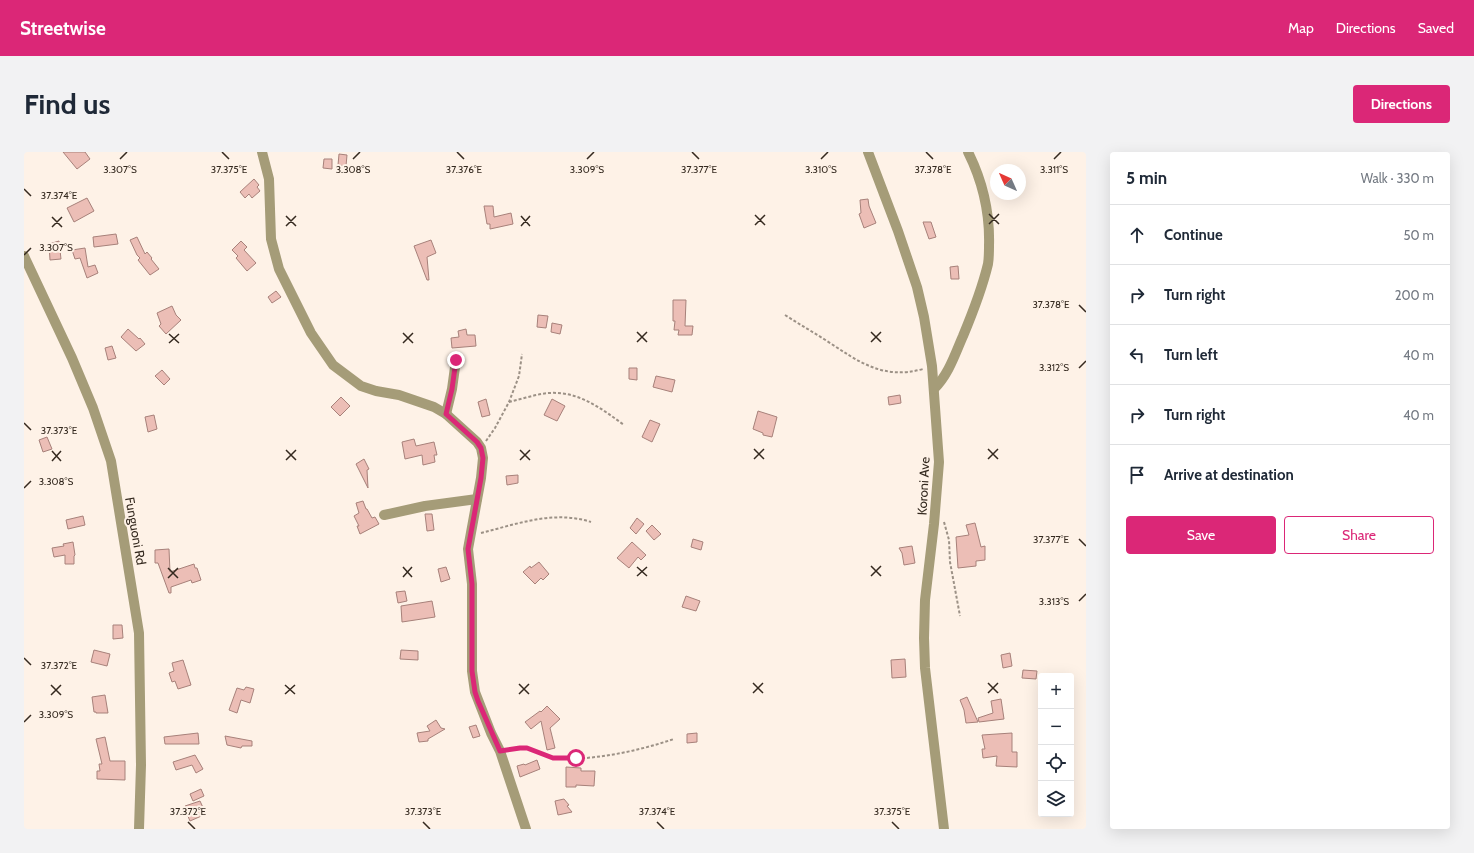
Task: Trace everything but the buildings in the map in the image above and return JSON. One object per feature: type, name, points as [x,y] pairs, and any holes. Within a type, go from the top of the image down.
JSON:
[{"type":"street","points":[[262,152],[269,179],[271,239],[278,269],[318,345],[333,365],[361,386],[423,403],[446,414],[477,442],[481,448],[483,458],[481,478],[468,549],[472,584],[472,671],[478,701],[500,751],[526,829]]},
{"type":"street","name":"Koroni Ave","points":[[868,152],[898,231],[917,287],[926,324],[932,366],[939,462],[936,510],[925,600],[924,660],[944,829]]},
{"type":"street","points":[[934,389],[942,381],[948,371],[971,317],[988,262],[989,234],[986,202],[980,180],[968,152]]},
{"type":"street","name":"Funguoni Rd","points":[[24,256],[72,358],[93,408],[111,461],[138,632],[141,765],[139,829]]},
{"type":"street","points":[[446,414],[453,383],[456,360]]},
{"type":"street","points":[[384,515],[424,506],[476,499]]},
{"type":"path","points":[[785,314],[866,365],[888,372],[909,372],[932,366]]},
{"type":"path","points":[[481,448],[495,428],[509,402],[519,376],[522,354]]},
{"type":"path","points":[[509,402],[547,393],[562,393],[577,396],[598,405],[624,425]]},
{"type":"path","points":[[936,510],[945,523],[949,540],[950,562],[960,616]]},
{"type":"path","points":[[470,536],[538,519],[553,517],[577,517],[591,522]]},
{"type":"path","points":[[500,751],[527,748],[553,758],[562,759],[610,756],[648,748],[674,739]]},
{"type":"route","points":[[456,360],[452,389],[446,414],[477,442],[481,448],[483,458],[481,478],[468,549],[472,584],[473,610],[471,639],[472,671],[475,692],[491,733],[500,751],[527,748],[553,758],[576,758]]}]
